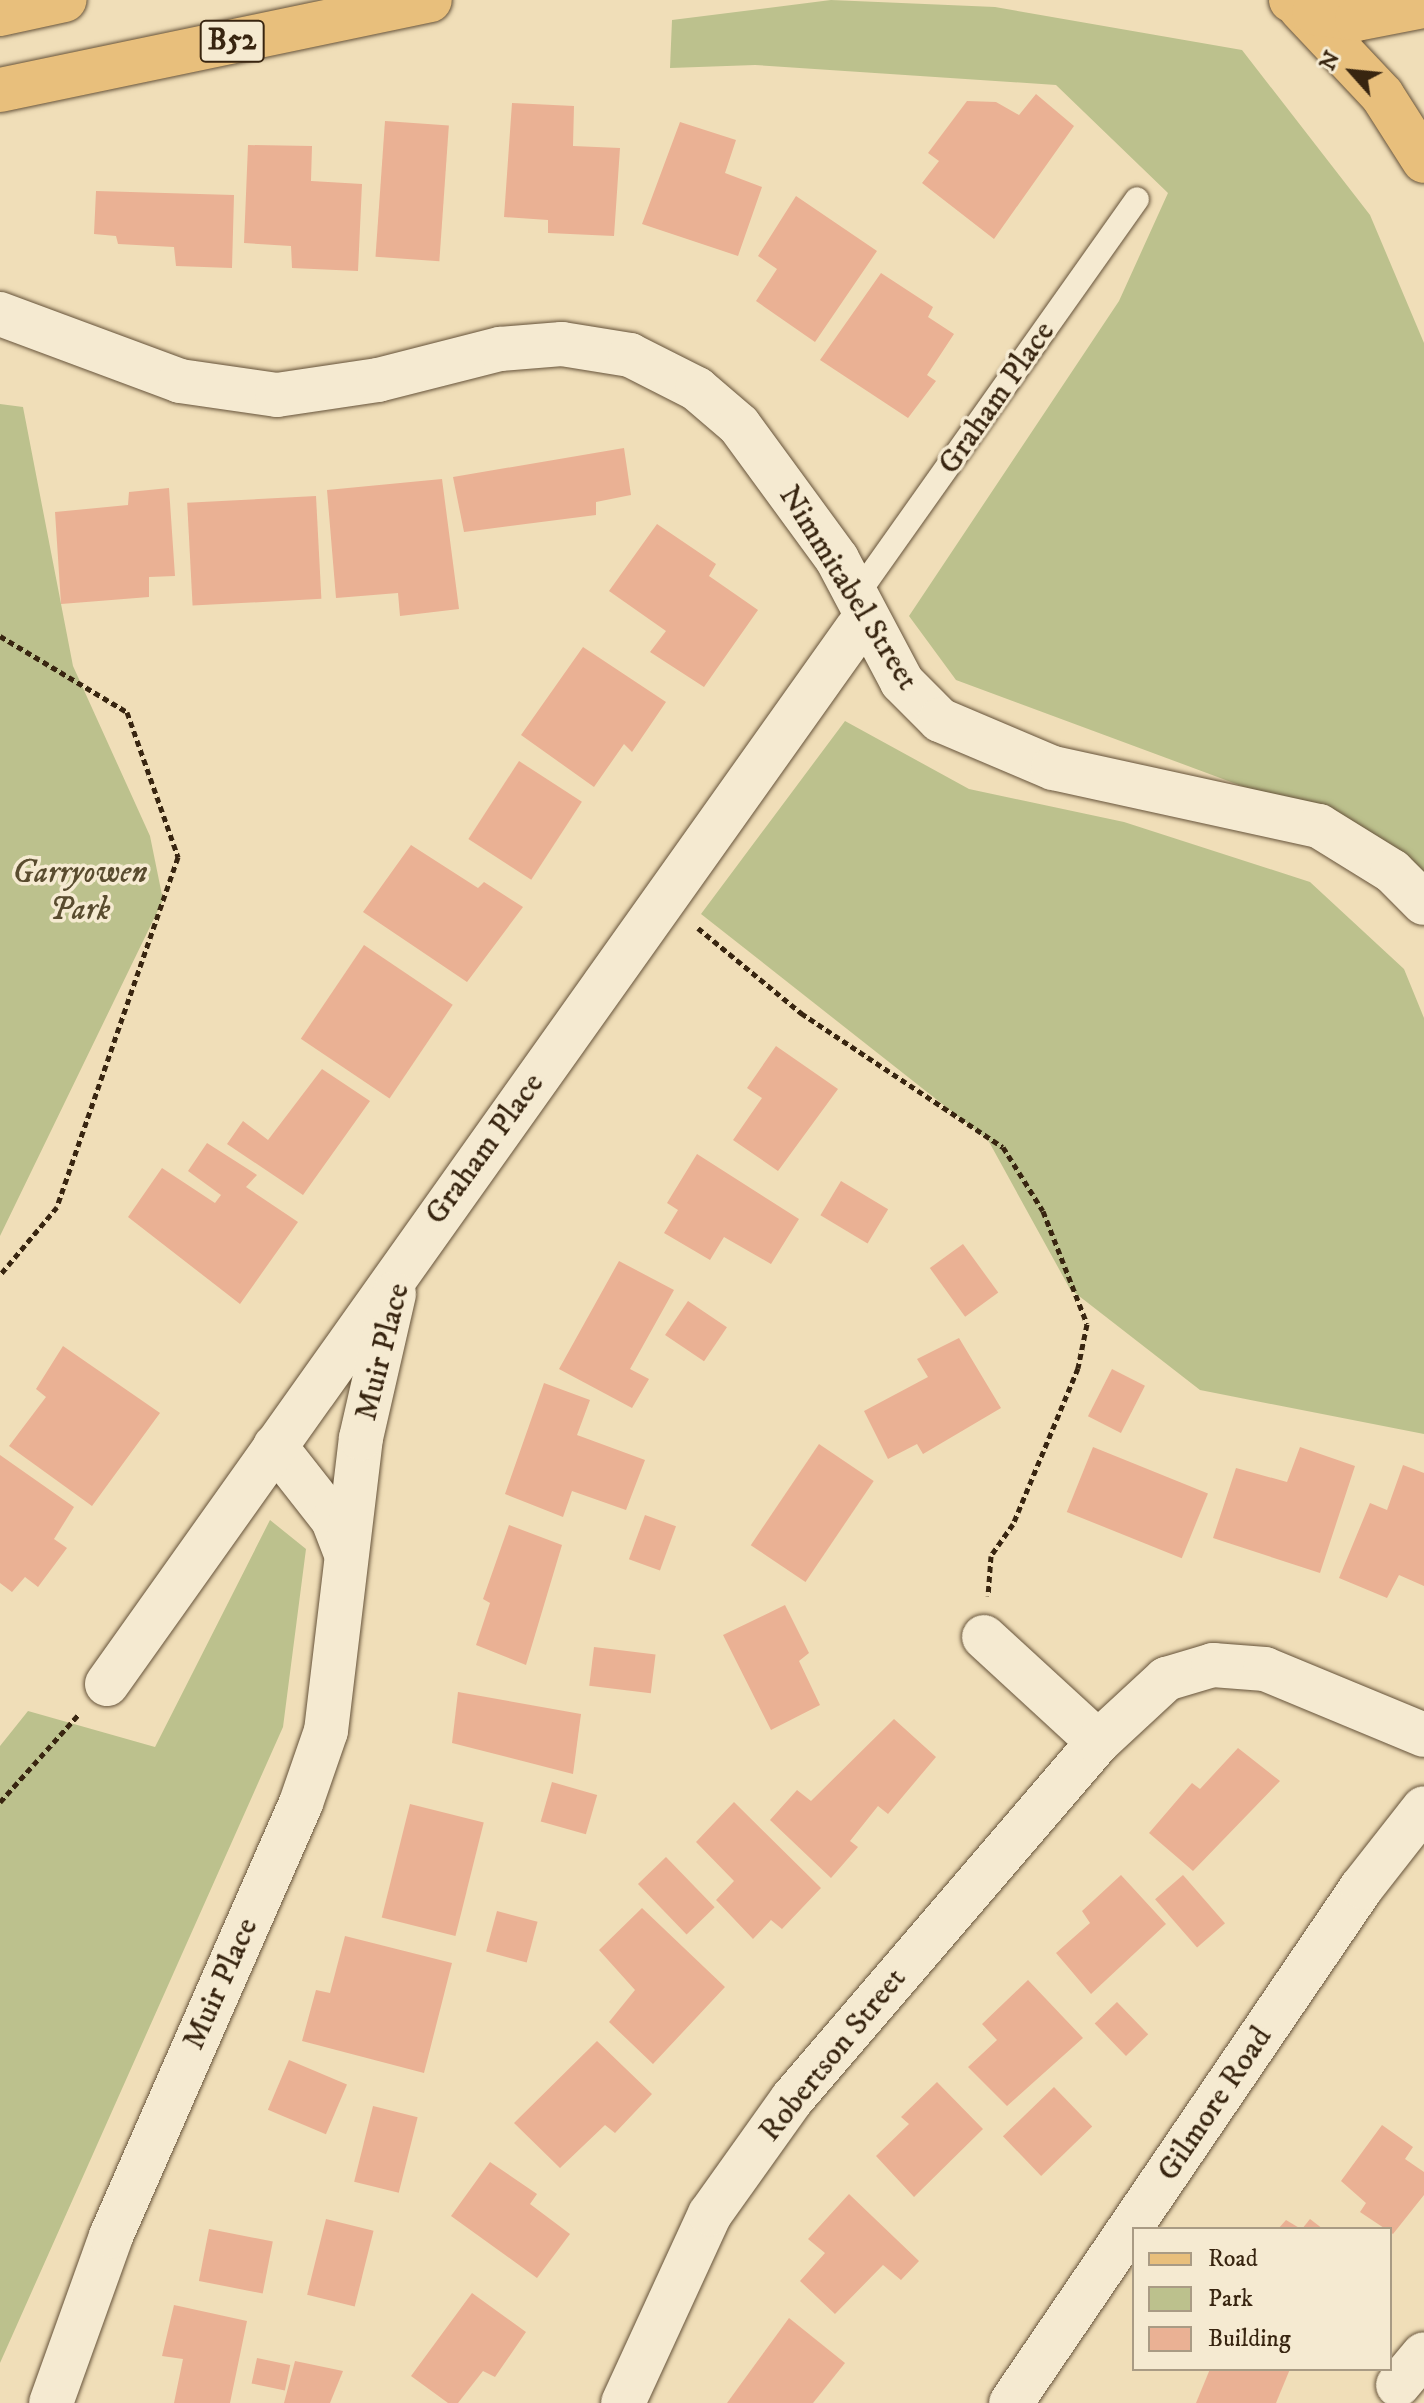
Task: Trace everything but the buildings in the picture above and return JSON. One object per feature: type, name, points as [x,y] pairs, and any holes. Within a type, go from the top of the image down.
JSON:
[{"type":"main road","points":[[0,14],[64,0]]},
{"type":"main road","name":"B52","points":[[0,90],[430,0]]},
{"type":"main road","points":[[1288,3],[1357,19],[1424,6]]},
{"type":"main road","points":[[1288,3],[1398,114],[1424,161]]},
{"type":"street","name":"Nimmitabel Street","points":[[0,314],[180,381],[277,395],[378,380],[500,349],[562,344],[630,355],[697,389],[739,425],[861,606],[914,696],[983,744],[1053,768],[1319,826],[1392,871],[1424,903]]},
{"type":"street","name":"Graham Place","points":[[107,1684],[861,606]]},
{"type":"street","name":"Muir Place","points":[[51,2403],[111,2236],[315,1766],[337,1670],[346,1554],[374,1369],[414,1248]]},
{"type":"street","name":"Muir Place","points":[[275,1446],[333,1520],[346,1554]]},
{"type":"street","points":[[984,1637],[1098,1742]]},
{"type":"street","name":"Robertson Street","points":[[623,2403],[710,2214],[792,2099],[1098,1742],[1166,1679],[1213,1665],[1265,1669],[1424,1735]]},
{"type":"street","name":"Gilmore Road","points":[[1011,2403],[1362,1887],[1424,1808]]},
{"type":"lane","name":"Graham Place","points":[[861,606],[1137,199]]},
{"type":"path","points":[[0,636],[127,712],[178,857],[57,1207],[0,1275]]},
{"type":"path","points":[[685,917],[801,1013],[1003,1147],[1043,1211],[1083,1304],[1078,1368],[1013,1524],[991,1556],[984,1637]]},
{"type":"path","points":[[0,1802],[107,1684]]},
{"type":"green space","points":[[831,0],[995,7],[1242,50],[1370,215],[1424,343],[1424,879],[1304,809],[956,680],[909,616],[1119,301],[1168,193],[1056,85],[755,65],[670,68],[672,20]]},
{"type":"green space","name":"Garryowen Park","points":[[0,404],[23,407],[73,666],[150,836],[163,900],[0,1236]]},
{"type":"green space","points":[[845,721],[969,789],[1124,822],[1310,882],[1404,969],[1424,1018],[1424,1434],[1200,1390],[1070,1289],[988,1140],[701,914]]},
{"type":"green space","points":[[270,1520],[306,1549],[283,1727],[0,2363],[0,1746],[28,1711],[155,1747]]}]
